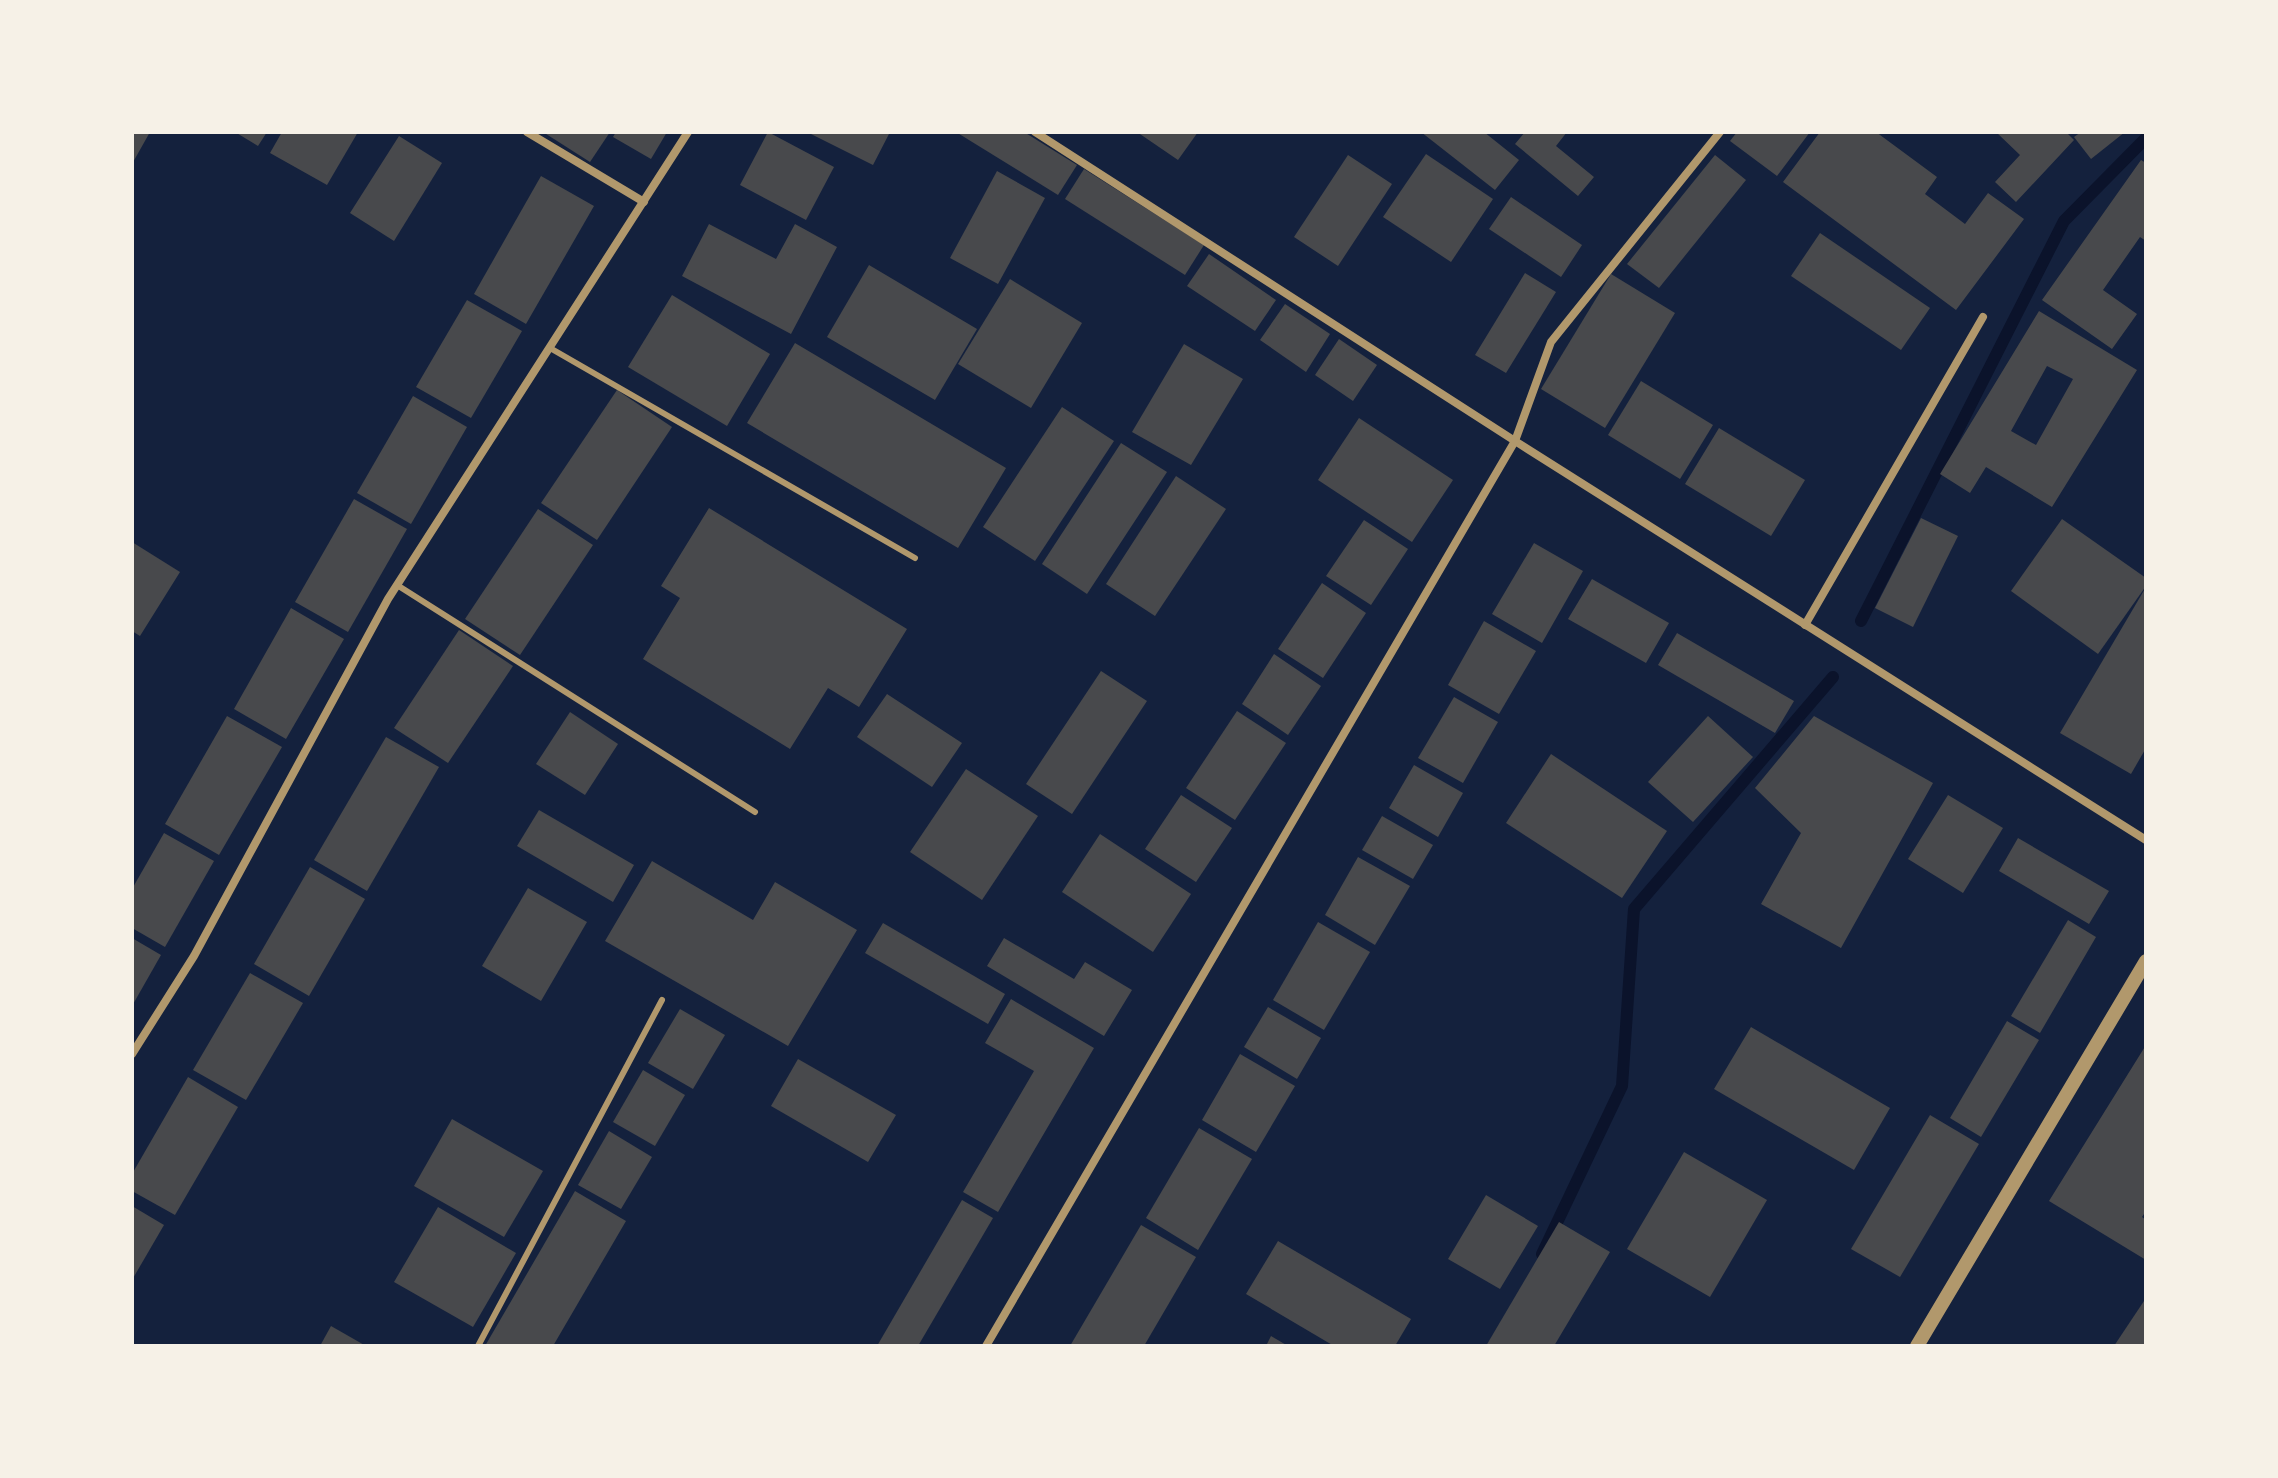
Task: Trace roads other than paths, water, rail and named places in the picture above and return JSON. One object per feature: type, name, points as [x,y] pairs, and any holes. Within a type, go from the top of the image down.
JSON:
[{"type":"street","points":[[527,132],[644,202]]},
{"type":"street","points":[[132,1054],[194,956],[397,585],[688,132]]},
{"type":"street","points":[[1035,132],[1515,441],[2146,840]]},
{"type":"street","points":[[986,1346],[1515,441],[1551,342],[1720,132]]},
{"type":"street","points":[[1805,625],[1983,317]]},
{"type":"street","points":[[1917,1346],[2146,961]]},
{"type":"lane","points":[[550,348],[915,558]]},
{"type":"lane","points":[[397,585],[755,812]]},
{"type":"lane","points":[[478,1346],[662,1000]]},
{"type":"waterway","points":[[1861,621],[2064,221],[2146,138]]},
{"type":"waterway","points":[[1542,1254],[1622,1086],[1634,909],[1833,677]]}]
